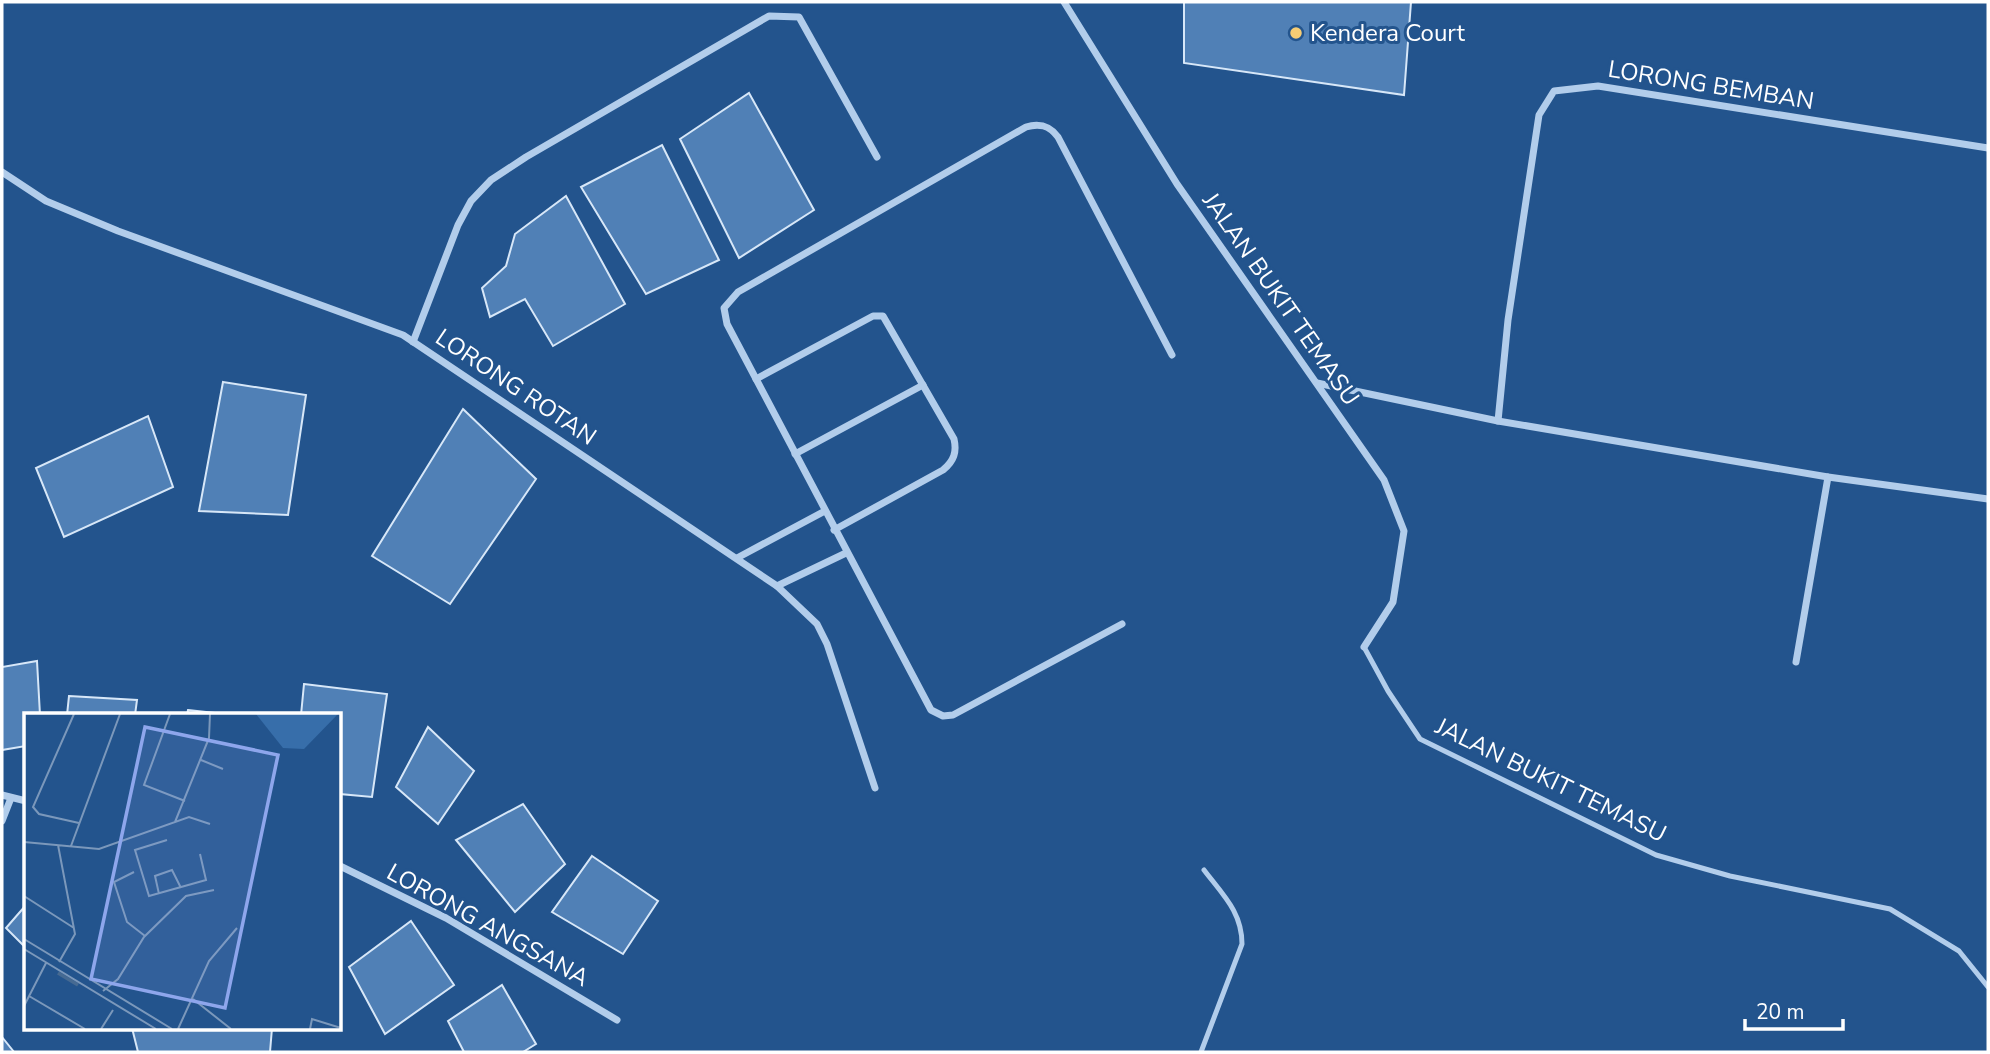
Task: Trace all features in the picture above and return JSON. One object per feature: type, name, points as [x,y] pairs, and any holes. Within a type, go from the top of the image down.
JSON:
[{"type":"street","name":"JALAN BUKIT TEMASU","points":[[1064,2],[1177,184],[1384,480],[1405,531],[1394,602],[1364,647]]},
{"type":"street","points":[[414,342],[458,225],[471,201],[491,180],[769,16],[799,17],[877,157]]},
{"type":"street","name":"LORONG BEMBAN","points":[[1498,422],[1508,320],[1539,115],[1554,92],[1598,86],[1988,148]]},
{"type":"street","points":[[1122,624],[953,715],[943,716],[931,710],[727,324],[724,308],[738,292],[1035,124],[1044,125],[1058,137],[1172,355]]},
{"type":"street","name":"LORONG ROTAN","points":[[2,172],[46,201],[118,231],[402,335],[778,586],[817,624],[827,644],[875,788]]},
{"type":"street","points":[[756,379],[873,316],[883,316],[954,439],[955,455],[951,464],[834,530]]},
{"type":"street","points":[[1316,383],[1498,422],[1828,477],[1988,499]]},
{"type":"street","points":[[795,454],[923,385]]},
{"type":"street","points":[[1796,662],[1828,477]]},
{"type":"street","points":[[737,558],[825,512]]},
{"type":"street","points":[[778,586],[846,553]]},
{"type":"street","points":[[2,795],[24,801]]},
{"type":"street","points":[[2,821],[11,798]]},
{"type":"street","name":"LORONG ANGSANA","points":[[341,866],[446,918],[617,1020]]},
{"type":"lane","name":"JALAN BUKIT TEMASU","points":[[1364,647],[1388,691],[1420,739],[1656,855],[1730,876],[1890,909],[1959,951],[1988,987]]},
{"type":"lane","points":[[1201,1052],[1242,944],[1242,928],[1237,914],[1204,870]]},
{"type":"building","name":"Kendera Court","points":[[1184,2],[1411,2],[1404,95],[1184,63]]},
{"type":"building","points":[[749,93],[814,210],[739,258],[680,139]]},
{"type":"building","points":[[662,145],[719,260],[646,294],[581,187]]},
{"type":"building","points":[[566,196],[625,304],[553,346],[525,299],[490,317],[482,288],[506,266],[515,234]]},
{"type":"building","points":[[223,382],[306,395],[288,515],[199,511]]},
{"type":"building","points":[[463,409],[536,479],[450,604],[372,556]]},
{"type":"building","points":[[148,416],[173,487],[64,537],[36,468]]},
{"type":"building","points":[[37,661],[40,713],[24,713],[24,746],[2,750],[2,667]]},
{"type":"building","points":[[304,684],[387,694],[372,797],[341,794],[341,713],[301,713]]},
{"type":"building","points":[[69,696],[137,700],[135,713],[67,713]]},
{"type":"building","points":[[188,710],[215,713],[187,713]]},
{"type":"building","points":[[428,727],[474,771],[438,824],[396,787]]},
{"type":"building","points":[[523,804],[565,864],[515,912],[456,840]]},
{"type":"building","points":[[592,856],[658,901],[623,954],[552,912]]},
{"type":"building","points":[[24,907],[24,946],[6,928]]},
{"type":"building","points":[[411,921],[454,985],[385,1034],[349,967]]},
{"type":"building","points":[[502,985],[536,1044],[523,1052],[464,1052],[448,1021]]},
{"type":"building","points":[[132,1030],[272,1030],[270,1052],[138,1052]]},
{"type":"building","points":[[2,1037],[14,1052],[2,1052]]},
{"type":"place","name":"Kendera Court","points":[[1296,33]]}]
